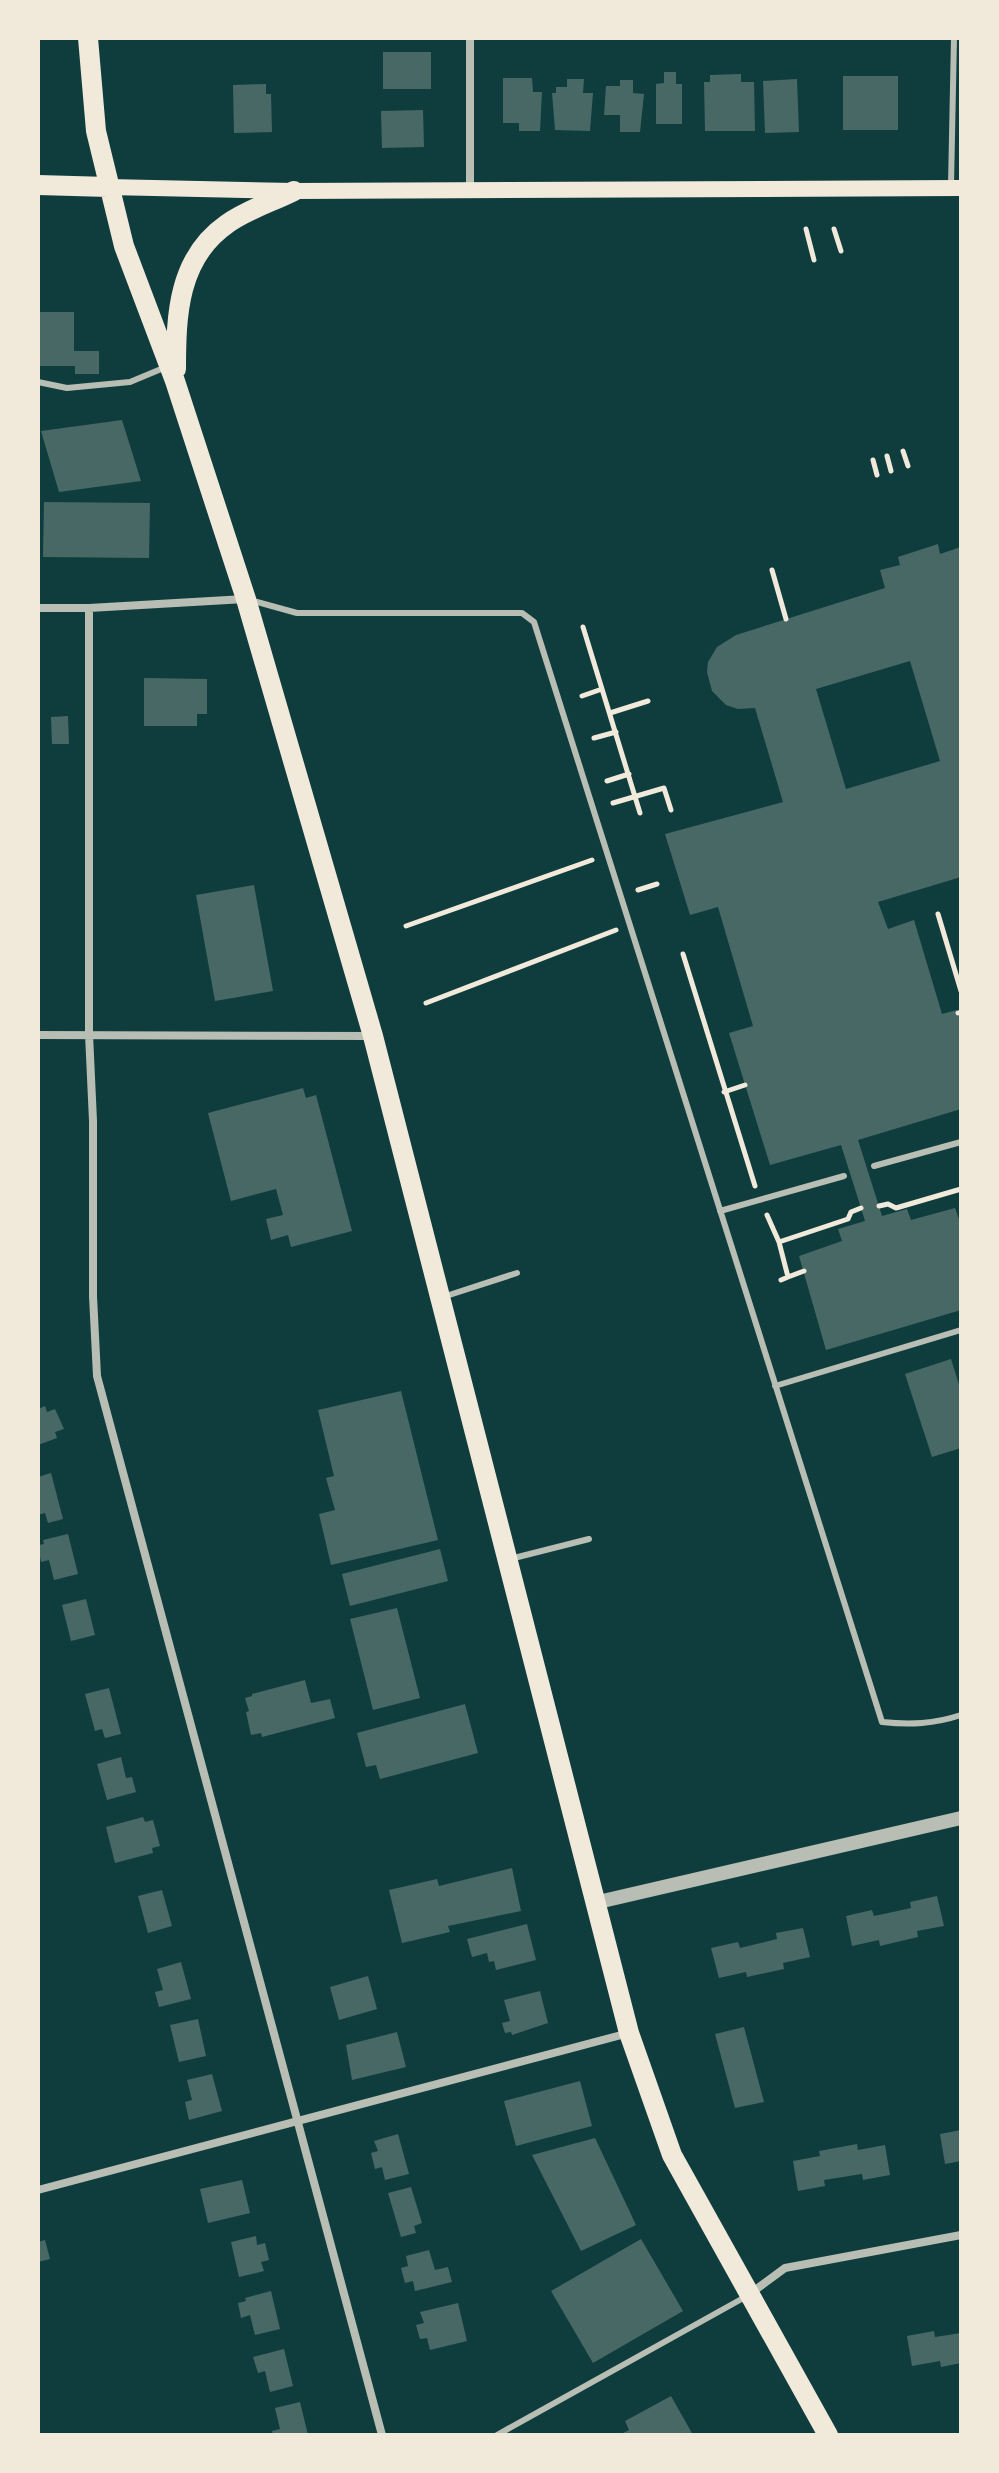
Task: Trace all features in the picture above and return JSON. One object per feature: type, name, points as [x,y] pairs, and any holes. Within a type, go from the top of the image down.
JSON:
[{"type":"main road","points":[[88,38],[96,131],[108,187],[124,246],[173,373],[246,599],[373,1036],[629,2033],[672,2155],[828,2435]]},
{"type":"main road","points":[[38,185],[294,191],[956,188]]},
{"type":"main road","points":[[173,373],[176,319],[183,284],[206,242],[227,223],[294,191]]},
{"type":"street","points":[[470,38],[470,190]]},
{"type":"street","points":[[38,608],[246,599]]},
{"type":"street","points":[[89,608],[89,1034],[97,1376],[382,2435]]},
{"type":"street","points":[[38,1035],[373,1036]]},
{"type":"street","points":[[594,1903],[961,1818]]},
{"type":"street","points":[[38,2190],[629,2033]]},
{"type":"street","points":[[750,2294],[785,2268],[961,2235]]},
{"type":"lane","points":[[954,38],[956,188]]},
{"type":"lane","points":[[38,382],[67,388],[130,382],[173,373]]},
{"type":"lane","points":[[246,599],[297,613],[522,613],[534,622],[882,1722],[910,1725],[961,1715]]},
{"type":"lane","points":[[874,1166],[961,1142]]},
{"type":"lane","points":[[720,1211],[844,1176]]},
{"type":"lane","points":[[440,1299],[517,1273]]},
{"type":"lane","points":[[775,1386],[961,1330]]},
{"type":"lane","points":[[507,1560],[589,1539]]},
{"type":"lane","points":[[497,2435],[750,2294]]},
{"type":"path","points":[[806,229],[814,260]]},
{"type":"path","points":[[834,229],[841,251]]},
{"type":"path","points":[[903,451],[908,466]]},
{"type":"path","points":[[887,456],[891,471]]},
{"type":"path","points":[[873,460],[877,475]]},
{"type":"path","points":[[772,570],[786,619]]},
{"type":"path","points":[[583,627],[640,813]]},
{"type":"path","points":[[582,696],[602,689]]},
{"type":"path","points":[[610,713],[648,701]]},
{"type":"path","points":[[594,738],[616,732]]},
{"type":"path","points":[[607,781],[629,774]]},
{"type":"path","points":[[613,803],[664,788],[671,810]]},
{"type":"path","points":[[406,926],[592,859]]},
{"type":"path","points":[[638,890],[657,884]]},
{"type":"path","points":[[938,914],[961,991]]},
{"type":"path","points":[[426,1003],[616,931]]},
{"type":"path","points":[[683,954],[753,1182]]},
{"type":"path","points":[[724,1092],[745,1085]]},
{"type":"path","points":[[879,1206],[888,1204],[896,1208],[961,1189]]},
{"type":"path","points":[[779,1242],[848,1219],[851,1212],[861,1208]]},
{"type":"path","points":[[767,1215],[779,1242],[785,1279],[804,1271]]},
{"type":"building","points":[[383,52],[431,52],[431,89],[383,89]]},
{"type":"building","points":[[664,72],[676,72],[676,84],[682,84],[682,124],[656,124],[656,84],[664,83]]},
{"type":"building","points":[[741,74],[741,82],[754,82],[755,131],[705,131],[704,82],[710,82],[710,75]]},
{"type":"building","points":[[843,76],[898,76],[898,130],[843,130]]},
{"type":"building","points":[[503,78],[532,78],[533,92],[542,92],[540,131],[519,131],[519,123],[503,123]]},
{"type":"building","points":[[567,79],[584,79],[583,93],[593,93],[590,131],[555,130],[552,93],[556,93],[556,87],[567,87]]},
{"type":"building","points":[[797,79],[799,132],[765,133],[763,81]]},
{"type":"building","points":[[620,80],[633,80],[633,93],[644,94],[640,132],[620,132],[620,115],[604,115],[606,86],[620,86]]},
{"type":"building","points":[[266,84],[266,94],[271,94],[272,132],[234,133],[233,85]]},
{"type":"building","points":[[423,110],[424,147],[382,148],[381,111]]},
{"type":"building","points":[[38,312],[74,312],[74,351],[99,351],[99,374],[75,374],[75,366],[38,366]]},
{"type":"building","points":[[122,420],[141,481],[59,492],[41,431]]},
{"type":"building","points":[[44,502],[150,503],[149,558],[43,557]]},
{"type":"building","points":[[938,544],[940,554],[961,547],[961,877],[878,902],[888,929],[914,920],[942,1014],[957,1010],[961,1023],[961,1109],[858,1140],[882,1216],[907,1209],[911,1220],[955,1208],[961,1225],[961,1310],[826,1350],[799,1256],[842,1241],[838,1229],[865,1221],[861,1208],[841,1145],[770,1165],[729,1033],[753,1026],[718,907],[690,915],[665,834],[783,802],[755,708],[738,709],[726,705],[712,691],[708,662],[717,647],[736,635],[885,588],[880,570],[900,565],[898,557]],"holes":[[[910,661],[940,761],[846,789],[816,689]]]},
{"type":"building","points":[[144,678],[207,679],[207,714],[197,714],[197,726],[144,726]]},
{"type":"building","points":[[68,716],[69,744],[52,744],[51,717]]},
{"type":"building","points":[[254,885],[273,991],[215,1001],[196,895]]},
{"type":"building","points":[[303,1088],[306,1098],[316,1095],[352,1231],[291,1247],[288,1235],[271,1240],[266,1219],[283,1215],[276,1189],[231,1201],[208,1113]]},
{"type":"building","points":[[951,1359],[961,1391],[961,1448],[932,1457],[905,1374]]},
{"type":"building","points":[[401,1391],[438,1540],[331,1565],[319,1514],[335,1510],[326,1478],[334,1476],[318,1410]]},
{"type":"building","points":[[45,1406],[47,1412],[55,1409],[64,1429],[55,1432],[57,1438],[38,1445],[38,1409]]},
{"type":"building","points":[[51,1473],[63,1519],[48,1523],[45,1513],[38,1515],[38,1477]]},
{"type":"building","points":[[68,1534],[78,1574],[54,1580],[49,1560],[41,1562],[38,1545],[44,1544],[43,1540]]},
{"type":"building","points":[[440,1549],[448,1581],[350,1606],[342,1574]]},
{"type":"building","points":[[86,1599],[95,1635],[71,1641],[62,1605]]},
{"type":"building","points":[[397,1608],[420,1698],[373,1710],[350,1619]]},
{"type":"building","points":[[305,1680],[311,1703],[330,1699],[335,1718],[262,1737],[261,1733],[251,1735],[245,1698]]},
{"type":"building","points":[[109,1688],[121,1734],[105,1738],[102,1729],[95,1731],[85,1694]]},
{"type":"building","points":[[465,1704],[478,1753],[380,1779],[376,1765],[366,1767],[357,1733]]},
{"type":"building","points":[[121,1757],[126,1778],[132,1777],[136,1792],[107,1800],[97,1764]]},
{"type":"building","points":[[143,1817],[145,1822],[153,1820],[160,1846],[152,1848],[153,1853],[115,1863],[106,1827]]},
{"type":"building","points":[[512,1868],[521,1911],[448,1926],[450,1932],[402,1943],[389,1890],[437,1879],[439,1886]]},
{"type":"building","points":[[162,1890],[172,1926],[148,1933],[138,1896]]},
{"type":"building","points":[[937,1896],[944,1926],[917,1931],[918,1937],[880,1946],[879,1940],[852,1946],[846,1916],[872,1910],[874,1916],[893,1912],[911,1908],[910,1902]]},
{"type":"building","points":[[527,1924],[536,1960],[496,1970],[494,1961],[489,1962],[487,1953],[472,1957],[467,1939]]},
{"type":"building","points":[[803,1928],[810,1957],[783,1963],[784,1969],[747,1977],[746,1972],[719,1978],[711,1948],[738,1942],[740,1948],[777,1939],[776,1933]]},
{"type":"building","points":[[181,1962],[191,1999],[159,2007],[155,1992],[163,1990],[157,1969]]},
{"type":"building","points":[[368,1976],[377,2009],[339,2020],[330,1987]]},
{"type":"building","points":[[540,1991],[548,2023],[512,2035],[511,2032],[505,2033],[502,2023],[510,2021],[504,2000]]},
{"type":"building","points":[[198,2019],[206,2056],[179,2062],[170,2025]]},
{"type":"building","points":[[744,2027],[764,2102],[735,2108],[715,2034]]},
{"type":"building","points":[[397,2032],[406,2067],[352,2080],[346,2045]]},
{"type":"building","points":[[212,2074],[222,2111],[189,2120],[185,2102],[192,2100],[187,2080]]},
{"type":"building","points":[[580,2081],[592,2126],[516,2146],[504,2101]]},
{"type":"building","points":[[961,2130],[961,2161],[945,2164],[940,2134]]},
{"type":"building","points":[[398,2134],[409,2174],[385,2180],[382,2167],[375,2169],[371,2153],[378,2151],[374,2141]]},
{"type":"building","points":[[595,2138],[636,2225],[581,2251],[532,2155]]},
{"type":"building","points":[[857,2144],[858,2150],[885,2145],[890,2175],[863,2180],[862,2174],[824,2180],[825,2186],[798,2191],[793,2161],[820,2156],[819,2151]]},
{"type":"building","points":[[242,2180],[250,2213],[208,2223],[200,2189]]},
{"type":"building","points":[[411,2187],[422,2223],[414,2226],[416,2233],[401,2237],[388,2193]]},
{"type":"building","points":[[256,2236],[257,2245],[265,2243],[269,2260],[261,2262],[264,2271],[239,2277],[231,2242]]},
{"type":"building","points":[[641,2239],[683,2311],[593,2363],[551,2291]]},
{"type":"building","points":[[45,2240],[50,2259],[38,2262],[38,2242]]},
{"type":"building","points":[[429,2250],[435,2270],[448,2267],[452,2282],[415,2291],[413,2281],[405,2283],[401,2268],[408,2266],[406,2256]]},
{"type":"building","points":[[271,2291],[280,2329],[255,2335],[250,2315],[241,2318],[238,2303]]},
{"type":"building","points":[[458,2303],[467,2341],[430,2350],[427,2338],[420,2339],[416,2325],[424,2323],[420,2312]]},
{"type":"building","points":[[934,2331],[935,2337],[961,2333],[961,2363],[941,2367],[940,2361],[912,2366],[907,2336]]},
{"type":"building","points":[[284,2349],[293,2386],[270,2392],[265,2371],[258,2373],[253,2357]]},
{"type":"building","points":[[671,2396],[693,2435],[619,2435],[629,2430],[625,2421]]},
{"type":"building","points":[[300,2402],[308,2435],[273,2435],[272,2431],[280,2429],[275,2408]]}]
